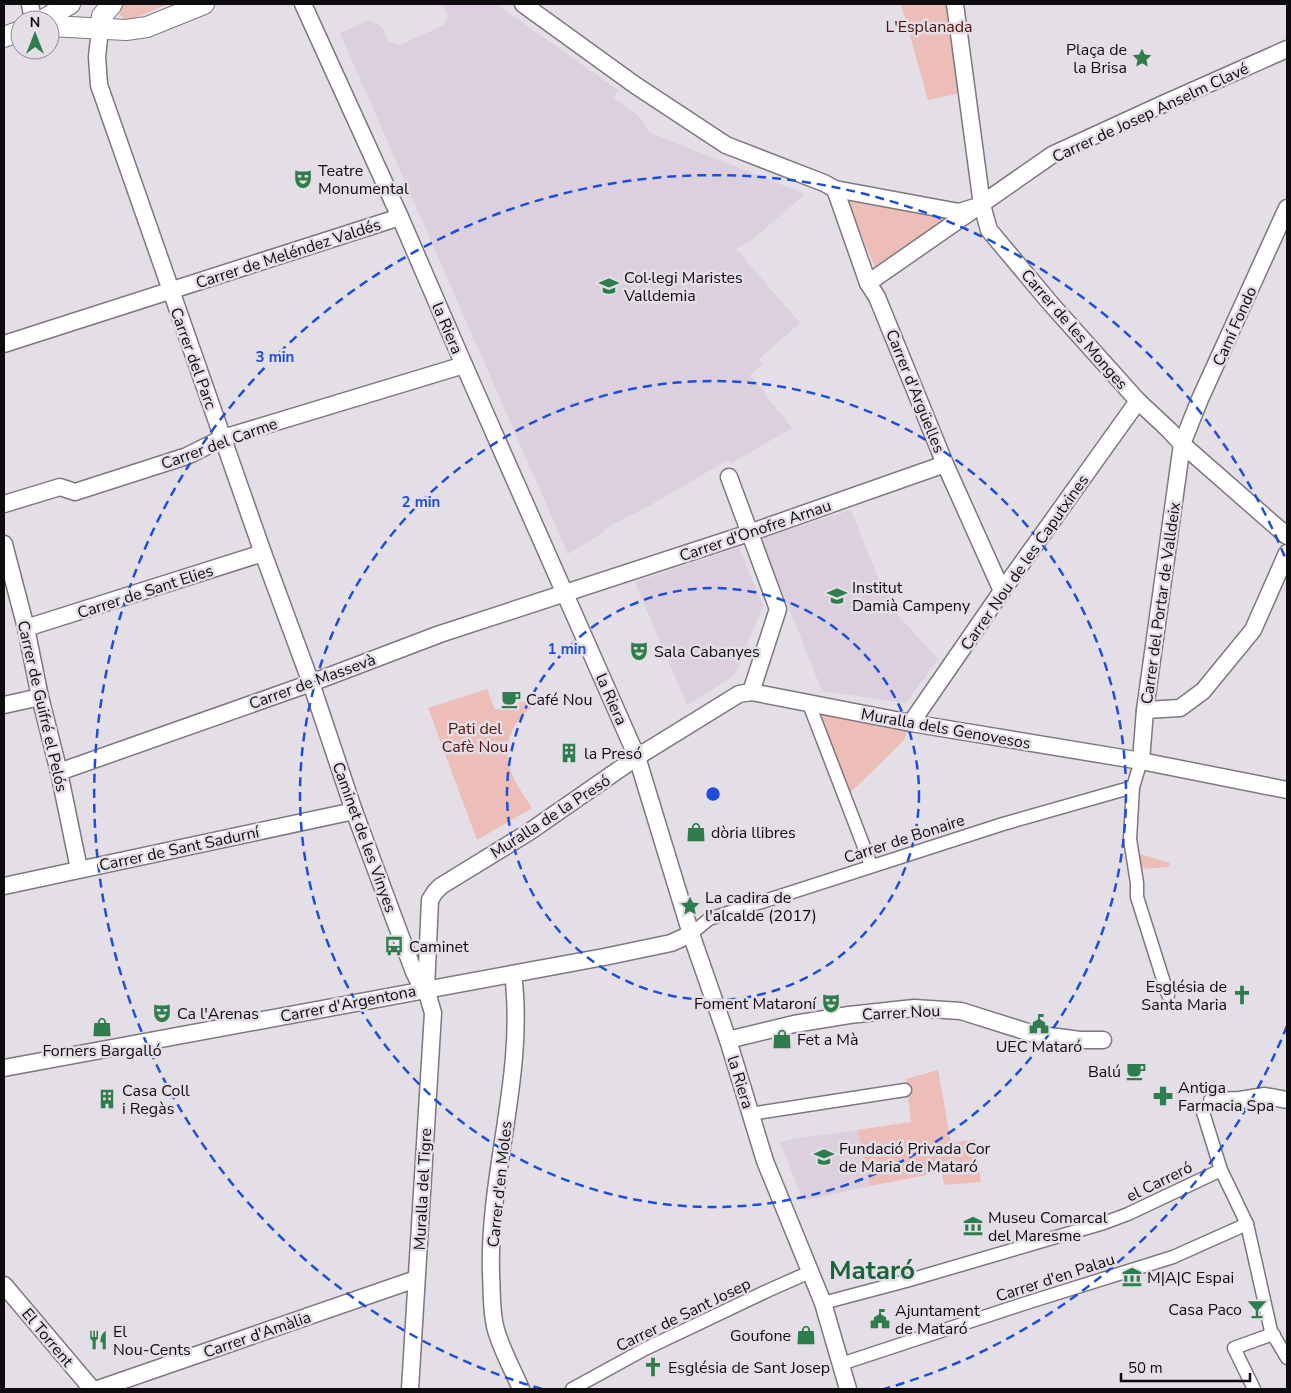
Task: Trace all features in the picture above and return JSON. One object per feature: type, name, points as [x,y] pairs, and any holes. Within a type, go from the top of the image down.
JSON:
[{"type":"street","points":[[100,29],[102,16],[112,4]]},
{"type":"street","points":[[60,27],[126,30],[147,27],[204,4]]},
{"type":"street","name":"la Riera","points":[[303,4],[400,217],[637,758],[691,934],[728,1040],[765,1161],[823,1303],[848,1389]]},
{"type":"street","points":[[523,4],[635,85],[726,145],[824,183],[834,189],[959,212],[982,205]]},
{"type":"street","name":"Carrer de les Monges","points":[[955,4],[982,205],[989,230],[1050,304],[1138,401],[1182,444],[1287,536]]},
{"type":"street","name":"Carrer del Parc","points":[[100,29],[97,57],[99,85],[170,291],[310,683]]},
{"type":"street","name":"Carrer de Josep Anselm Clavé","points":[[868,283],[1052,155],[1287,50]]},
{"type":"street","name":"Carrer d'Argüelles","points":[[834,189],[868,283],[877,297],[945,464],[1002,591]]},
{"type":"street","name":"Camí Fondo","points":[[1182,444],[1287,208]]},
{"type":"street","name":"Carrer de Meléndez Valdés","points":[[4,344],[400,217]]},
{"type":"street","name":"Carrer del Carme","points":[[4,504],[60,487],[75,492],[187,456],[223,438],[464,364]]},
{"type":"street","name":"Carrer Nou de les Caputxines","points":[[911,723],[1002,591],[1138,401]]},
{"type":"street","name":"Carrer del Portar de Valldeix","points":[[1141,762],[1145,710],[1182,444]]},
{"type":"street","name":"Carrer d'Onofre Arnau","points":[[565,593],[749,533],[945,464]]},
{"type":"street","points":[[729,477],[778,609],[751,692]]},
{"type":"street","name":"Carrer de Guifré el Pelós","points":[[4,544],[26,628],[79,869]]},
{"type":"street","name":"Carrer de Sant Elies","points":[[26,628],[263,553]]},
{"type":"street","points":[[1145,710],[1180,708],[1203,691],[1254,630],[1287,553]]},
{"type":"street","name":"Carrer de Massevà","points":[[59,772],[310,683],[440,634],[565,593]]},
{"type":"street","name":"Caminet de les Vinyes","points":[[310,683],[354,811],[414,972],[419,982],[426,989]]},
{"type":"street","name":"Muralla dels Genovesos","points":[[751,692],[911,723],[1141,762],[1287,790]]},
{"type":"street","name":"Muralla de la Presó","points":[[426,989],[430,900],[441,886],[529,832],[637,758],[739,694],[751,692]]},
{"type":"street","points":[[4,705],[40,697]]},
{"type":"street","points":[[809,704],[871,866]]},
{"type":"street","points":[[1141,762],[1133,787],[1130,839],[1137,883],[1137,897],[1168,995]]},
{"type":"street","name":"Carrer de Bonaire","points":[[691,934],[709,919],[1003,824],[1133,787]]},
{"type":"street","name":"Carrer de Sant Sadurní","points":[[4,886],[354,811]]},
{"type":"street","name":"Carrer d'Argentona","points":[[4,1067],[604,957],[671,942],[691,934]]},
{"type":"street","name":"Carrer d'en Moles","points":[[513,974],[514,1060],[494,1203],[491,1257],[492,1311],[495,1328],[521,1389]]},
{"type":"street","name":"Muralla del Tigre","points":[[410,1389],[433,1013],[426,989]]},
{"type":"street","name":"Carrer Nou","points":[[728,1040],[794,1024],[849,1015],[914,1008],[961,1011],[1034,1034],[1080,1040],[1104,1040]]},
{"type":"street","points":[[750,1114],[905,1090]]},
{"type":"street","points":[[1287,1100],[1265,1096],[1207,1105],[1220,1170],[1248,1224],[1271,1331],[1281,1341],[1287,1358]]},
{"type":"street","name":"el Carreró","points":[[823,1303],[906,1281],[1104,1223],[1128,1214],[1220,1170]]},
{"type":"street","name":"Carrer d'en Palau","points":[[841,1364],[1173,1257],[1248,1224]]},
{"type":"street","name":"Carrer de Sant Josep","points":[[572,1389],[654,1345],[810,1272]]},
{"type":"street","name":"Carrer d'Amàlia","points":[[98,1389],[416,1279]]},
{"type":"street","name":"El Torrent","points":[[4,1284],[92,1389]]},
{"type":"street","points":[[1254,1389],[1234,1348],[1270,1336],[1281,1341]]},
{"type":"shaded area","name":"Col·legi Maristes Valldemia","points":[[443,4],[496,4],[618,90],[614,98],[636,114],[650,133],[805,194],[752,240],[736,249],[800,323],[759,359],[763,364],[750,375],[792,428],[730,464],[728,460],[649,506],[613,524],[568,554],[340,33],[370,20],[382,27],[389,42],[400,45],[444,25],[448,16]]},
{"type":"shaded area","name":"Institut Damià Campeny","points":[[851,510],[881,585],[888,584],[895,612],[938,659],[906,703],[822,691],[761,538]]},
{"type":"shaded area","points":[[739,547],[763,606],[734,676],[687,705],[635,582]]},
{"type":"shaded area","name":"Fundació Privada Cor de Maria de Mataró","points":[[857,1130],[870,1186],[803,1201],[780,1142]]},
{"type":"green space","points":[[122,4],[168,4],[130,20],[124,19],[119,14]]},
{"type":"green space","name":"L'Esplanada","points":[[901,4],[947,4],[961,93],[928,100]]},
{"type":"green space","points":[[847,201],[949,216],[876,269]]},
{"type":"green space","name":"Pati del Cafè Nou","points":[[487,689],[495,710],[529,700],[531,708],[513,729],[509,738],[507,756],[514,778],[532,808],[477,840],[428,708]]},
{"type":"green space","points":[[807,710],[908,729],[904,740],[849,794]]},
{"type":"green space","points":[[1139,854],[1170,863],[1169,867],[1140,869]]},
{"type":"green space","points":[[938,1070],[951,1143],[975,1139],[981,1182],[944,1185],[942,1172],[870,1186],[857,1130],[911,1122],[906,1079]]},
{"type":"place","name":"Plaça de la Brisa","points":[[1142,58]]},
{"type":"place","name":"Teatre Monumental","points":[[303,179]]},
{"type":"place","name":"Col·legi Maristes Valldemia","points":[[609,286]]},
{"type":"place","name":"Institut Damià Campeny","points":[[837,596]]},
{"type":"place","name":"Sala Cabanyes","points":[[639,651]]},
{"type":"place","name":"Café Nou","points":[[511,699]]},
{"type":"place","name":"la Presó","points":[[569,753]]},
{"type":"place","name":"dòria llibres","points":[[696,832]]},
{"type":"place","name":"La cadira de l'alcalde (2017)","points":[[690,906]]},
{"type":"place","name":"Caminet","points":[[394,946]]},
{"type":"place","name":"Església de Santa Maria","points":[[1242,995]]},
{"type":"place","name":"Foment Mataroní","points":[[831,1003]]},
{"type":"place","name":"Ca l'Arenas","points":[[162,1013]]},
{"type":"place","name":"UEC Mataró","points":[[1039,1024]]},
{"type":"place","name":"Forners Bargalló","points":[[102,1027]]},
{"type":"place","name":"Fet a Mà","points":[[782,1039]]},
{"type":"place","name":"Balú","points":[[1136,1071]]},
{"type":"place","name":"Antiga Farmacia Spa","points":[[1163,1096]]},
{"type":"place","name":"Casa Coll i Regàs","points":[[107,1099]]},
{"type":"place","name":"Fundació Privada Cor de Maria de Mataró","points":[[824,1157]]},
{"type":"place","name":"Museu Comarcal del Maresme","points":[[973,1226]]},
{"type":"place","name":"M|A|C Espai","points":[[1132,1277]]},
{"type":"place","name":"Casa Paco","points":[[1257,1309]]},
{"type":"place","name":"Ajuntament de Mataró","points":[[880,1319]]},
{"type":"place","name":"Goufone","points":[[806,1335]]},
{"type":"place","name":"El Nou-Cents","points":[[98,1340]]},
{"type":"place","name":"Església de Sant Josep","points":[[653,1367]]},
{"type":"district","name":"Mataró","points":[[872,1270]]}]
